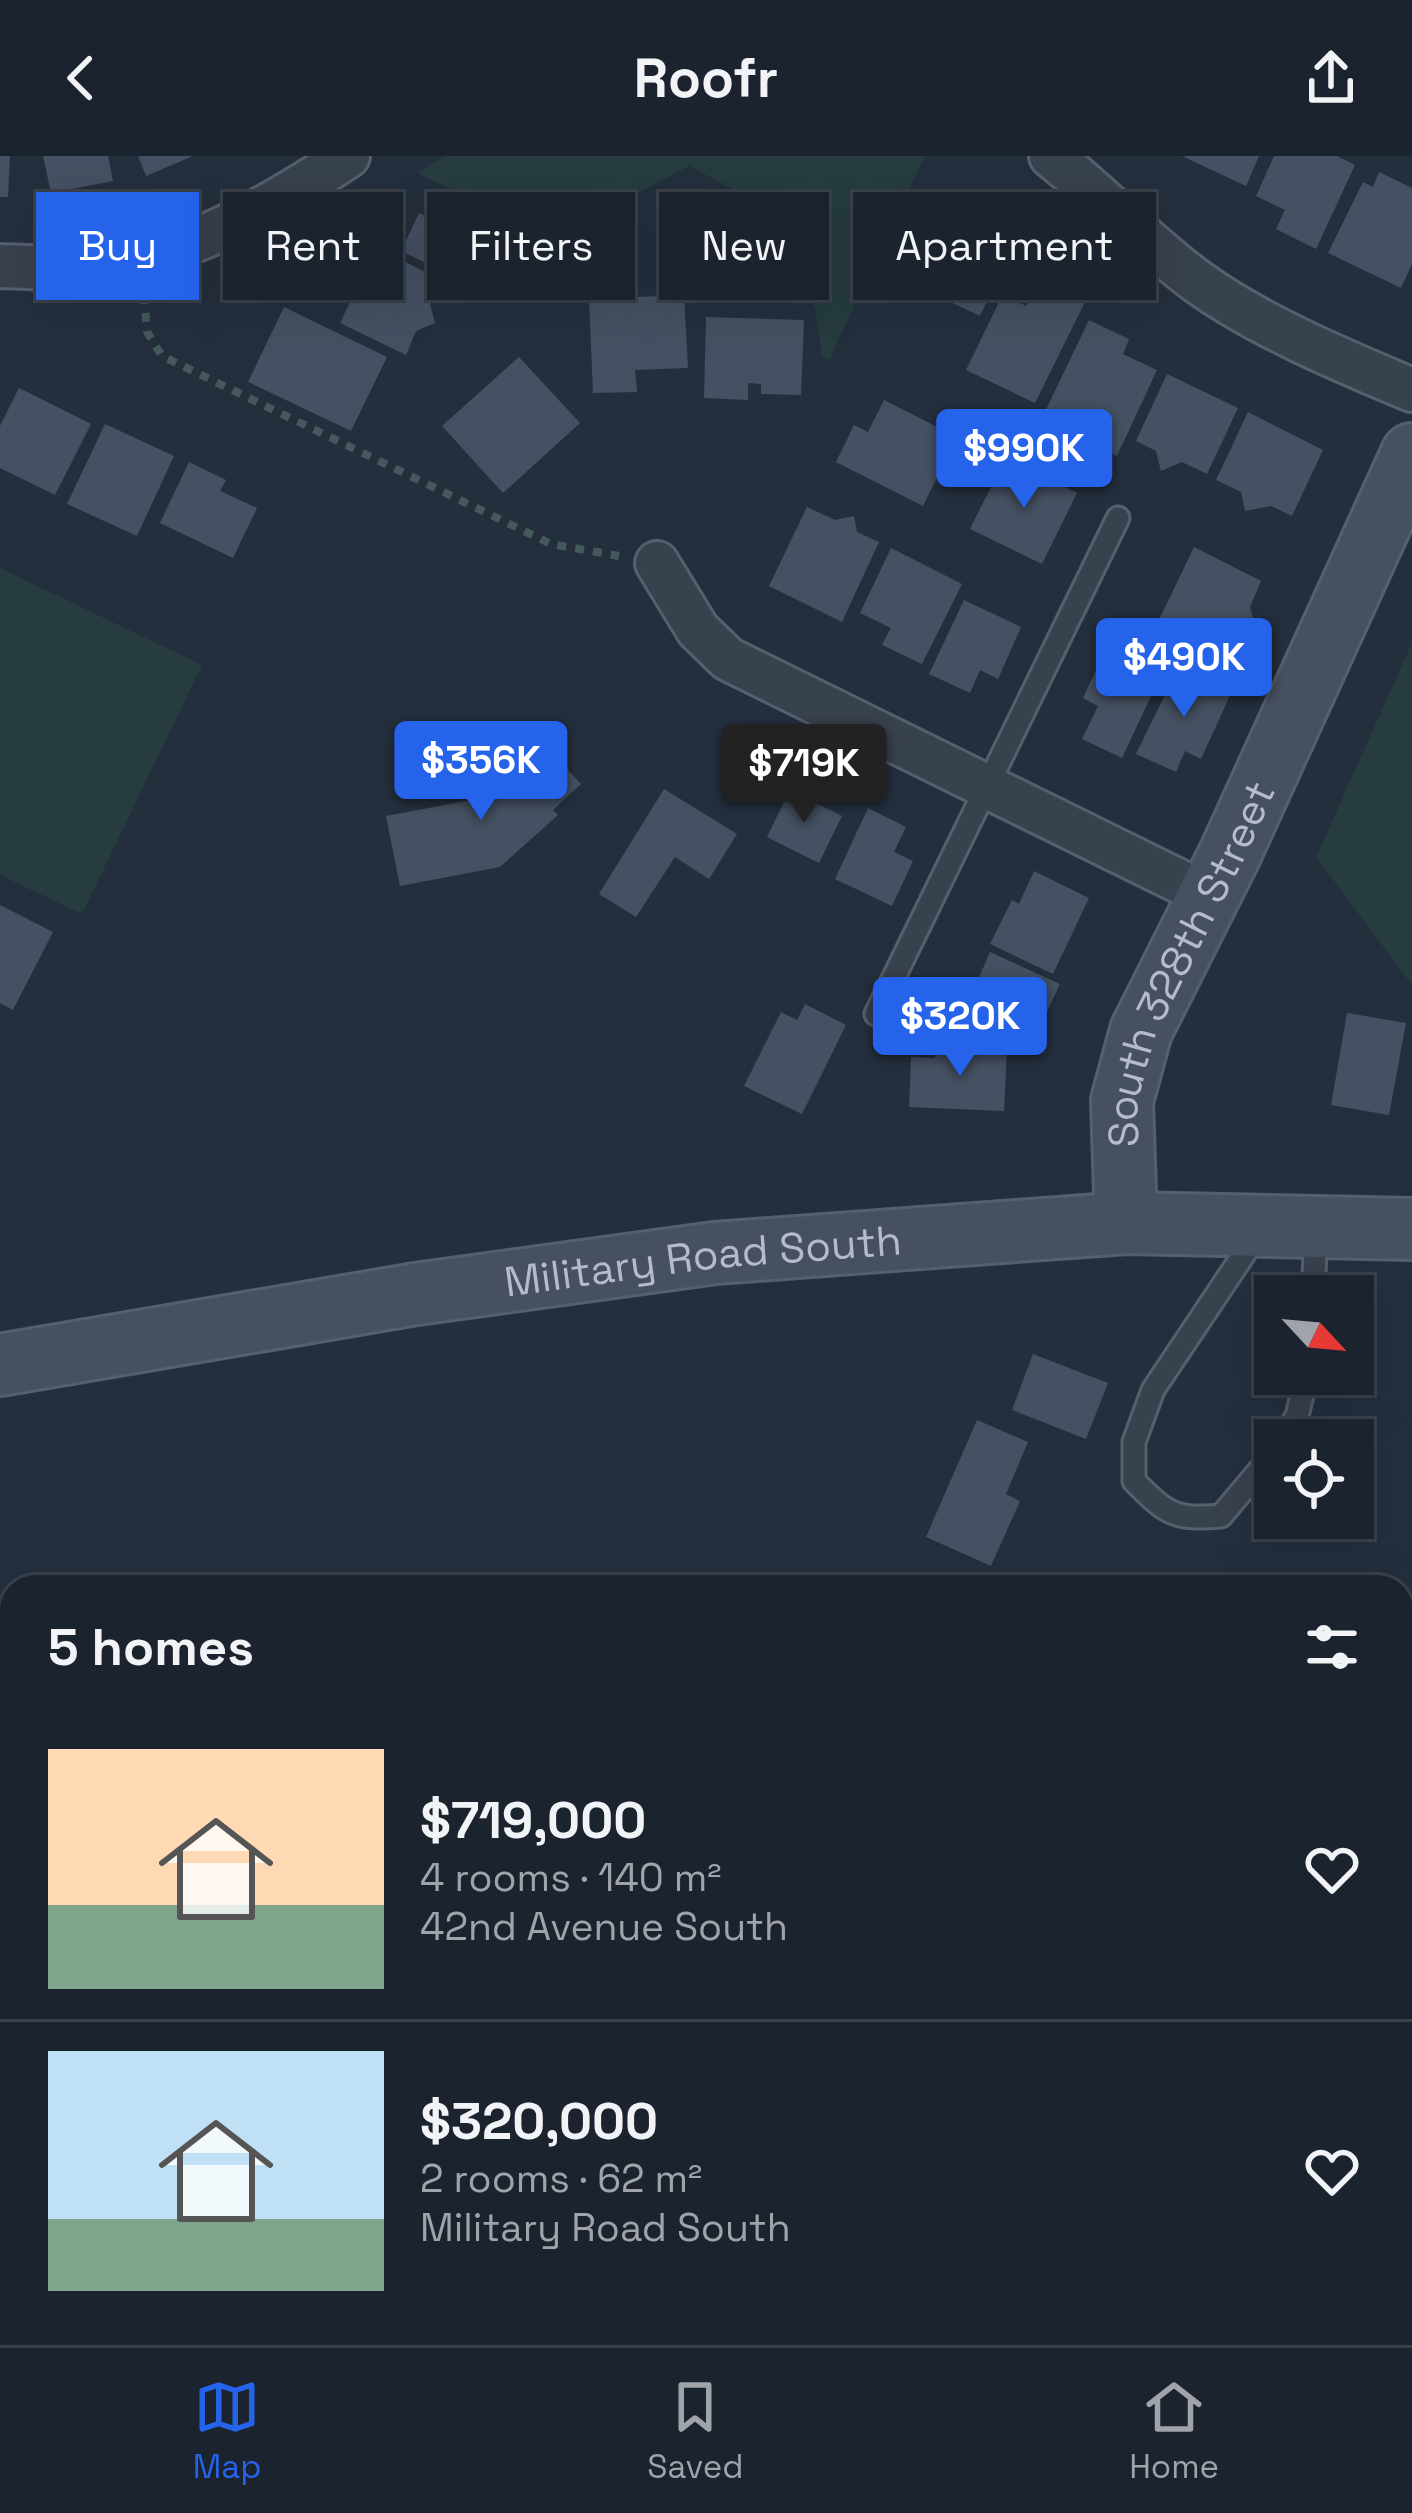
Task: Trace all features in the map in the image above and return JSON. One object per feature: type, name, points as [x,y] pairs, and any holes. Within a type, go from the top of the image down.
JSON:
[{"type":"main road","name":"South 328th Street","points":[[1126,1223],[1122,1101],[1141,1031],[1294,716],[1412,454]]},
{"type":"main road","name":"Military Road South","points":[[0,1365],[416,1294],[715,1253],[1126,1223],[1412,1229]]},
{"type":"street","points":[[199,239],[252,214],[348,156]]},
{"type":"street","points":[[1051,156],[1198,282],[1302,340],[1412,390]]},
{"type":"street","points":[[657,563],[698,631],[728,659],[1209,896]]},
{"type":"lane","points":[[876,1014],[1118,518]]},
{"type":"lane","points":[[1290,1224],[1306,1275]]},
{"type":"lane","points":[[1254,1477],[1221,1516],[1189,1519],[1161,1509],[1134,1481],[1134,1442],[1153,1390],[1290,1224]]},
{"type":"path","points":[[145,300],[147,332],[162,356],[551,544],[657,563]]},
{"type":"green space","points":[[445,156],[925,156],[908,192],[853,192],[853,300],[857,300],[829,360],[822,356],[810,300],[829,300],[829,192],[738,192],[689,166],[635,194],[457,192],[417,173]]},
{"type":"green space","points":[[0,568],[202,665],[82,914],[0,875]]},
{"type":"green space","points":[[1412,643],[1412,985],[1316,857]]},
{"type":"building","points":[[0,156],[10,156],[8,197],[0,197]]},
{"type":"building","points":[[43,156],[108,156],[113,181],[51,192]]},
{"type":"building","points":[[138,156],[193,156],[146,176]]},
{"type":"building","points":[[1182,156],[1259,156],[1246,186]]},
{"type":"building","points":[[1274,156],[1337,156],[1355,165],[1316,249],[1276,229],[1285,210],[1256,196]]},
{"type":"building","points":[[1379,172],[1412,188],[1412,264],[1401,288],[1328,253],[1363,182],[1373,187]]},
{"type":"building","points":[[419,213],[427,216],[427,264],[403,252]]},
{"type":"building","points":[[403,261],[427,273],[427,300],[432,300],[435,323],[416,331],[406,355],[340,323],[351,300],[403,300]]},
{"type":"building","points":[[589,300],[684,300],[688,368],[635,370],[637,392],[593,393]]},
{"type":"building","points":[[946,300],[987,300],[980,316]]},
{"type":"building","points":[[1000,300],[1026,306],[1029,300],[1084,304],[1035,403],[966,370]]},
{"type":"building","points":[[284,307],[387,357],[351,431],[248,382]]},
{"type":"building","points":[[706,317],[804,320],[801,395],[761,394],[761,384],[748,383],[748,400],[704,398]]},
{"type":"building","points":[[1089,320],[1129,339],[1123,354],[1157,370],[1117,456],[1041,420]]},
{"type":"building","points":[[519,357],[580,423],[503,493],[442,426]]},
{"type":"building","points":[[1167,374],[1238,408],[1207,474],[1182,462],[1161,471],[1156,451],[1136,441]]},
{"type":"building","points":[[19,388],[91,424],[55,495],[0,468],[0,426]]},
{"type":"building","points":[[884,400],[957,437],[923,506],[836,462],[854,425],[868,432]]},
{"type":"building","points":[[1248,412],[1323,450],[1292,516],[1271,506],[1245,511],[1241,492],[1216,480]]},
{"type":"building","points":[[105,424],[174,456],[137,536],[67,504]]},
{"type":"building","points":[[1006,457],[1077,493],[1042,564],[970,529]]},
{"type":"building","points":[[189,462],[226,480],[220,491],[257,508],[233,558],[160,523]]},
{"type":"building","points":[[807,507],[835,520],[854,516],[857,532],[879,542],[842,622],[769,586]]},
{"type":"building","points":[[1194,547],[1261,581],[1250,607],[1255,625],[1239,629],[1226,655],[1158,622]]},
{"type":"building","points":[[891,548],[962,584],[922,664],[882,645],[891,628],[860,613]]},
{"type":"building","points":[[964,600],[1021,627],[998,679],[980,670],[970,693],[929,674]]},
{"type":"building","points":[[1110,640],[1165,666],[1122,758],[1082,739],[1098,706],[1083,698]]},
{"type":"building","points":[[1179,666],[1232,691],[1201,759],[1185,751],[1176,772],[1136,754]]},
{"type":"building","points":[[542,742],[581,784],[553,810],[558,815],[500,867],[400,886],[386,816],[476,799]]},
{"type":"building","points":[[664,789],[737,834],[709,879],[675,857],[636,917],[599,894]]},
{"type":"building","points":[[790,790],[842,816],[819,863],[767,837]]},
{"type":"building","points":[[868,808],[906,827],[894,852],[913,861],[892,906],[835,879]]},
{"type":"building","points":[[1034,871],[1089,898],[1053,974],[990,944],[1012,900],[1019,904]]},
{"type":"building","points":[[0,905],[53,932],[13,1010],[0,1003]]},
{"type":"building","points":[[990,952],[1060,984],[1034,1039],[979,1014],[984,1003],[971,996]]},
{"type":"building","points":[[805,1004],[846,1025],[802,1114],[744,1086],[781,1012],[797,1020]]},
{"type":"building","points":[[1347,1013],[1406,1023],[1389,1115],[1331,1105]]},
{"type":"building","points":[[936,1044],[1007,1048],[1004,1111],[909,1107],[911,1057],[935,1058]]},
{"type":"building","points":[[1033,1354],[1108,1383],[1086,1439],[1012,1410]]},
{"type":"building","points":[[977,1420],[1028,1442],[1006,1494],[1020,1501],[991,1566],[926,1537]]}]
